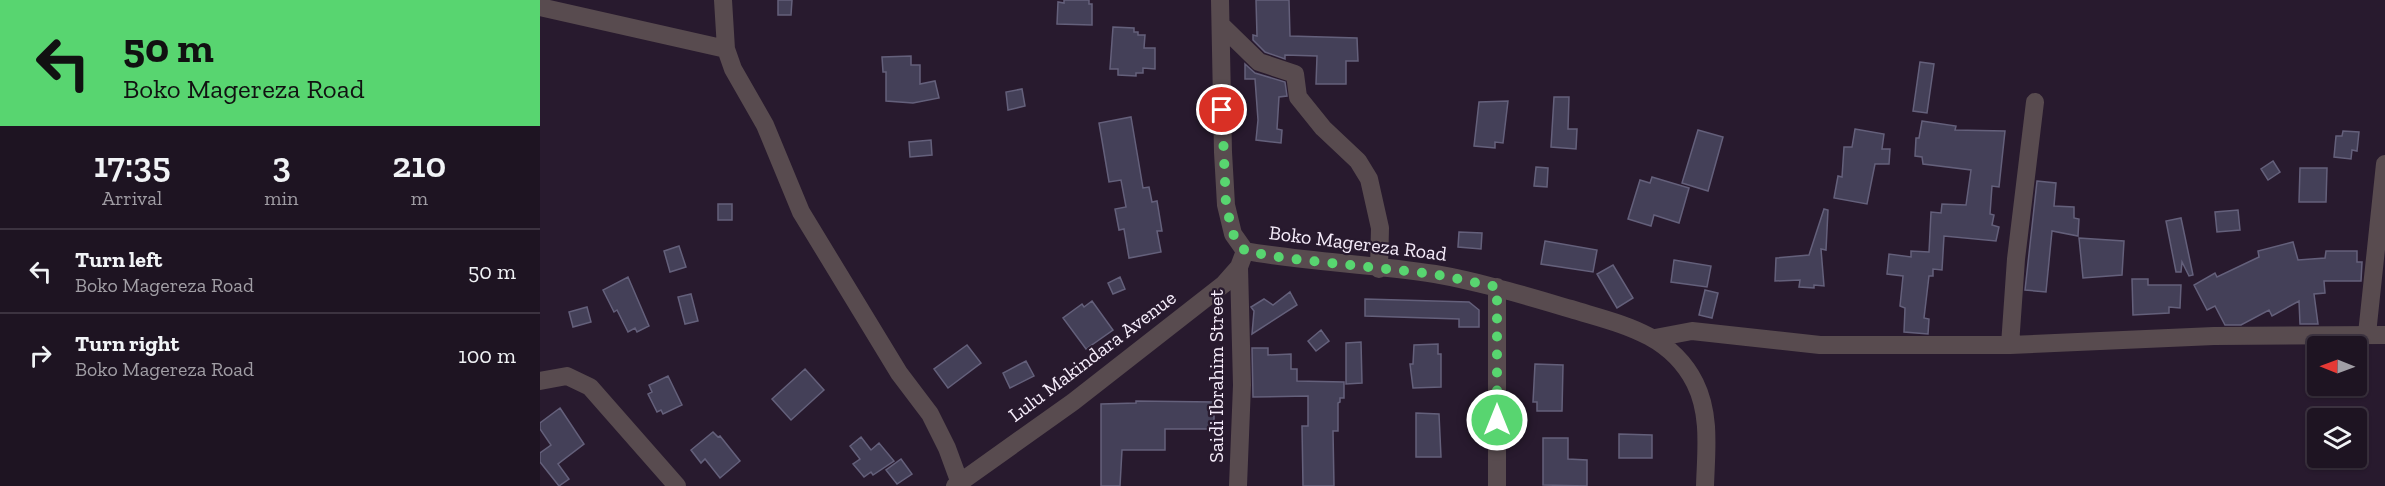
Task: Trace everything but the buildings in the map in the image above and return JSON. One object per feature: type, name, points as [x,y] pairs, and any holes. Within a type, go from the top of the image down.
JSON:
[{"type":"street","points":[[723,0],[726,49],[733,69],[765,125],[801,212],[899,373],[930,414],[947,448],[958,485]]},
{"type":"street","name":"Boko Magereza Road","points":[[1221,0],[1226,205],[1242,259],[1284,258],[1434,274],[1497,287],[1625,326],[1655,338],[1679,359],[1696,384],[1707,429],[1705,486]]},
{"type":"street","points":[[540,7],[726,49]]},
{"type":"street","points":[[1221,25],[1259,62],[1295,74],[1298,97],[1323,128],[1358,161],[1370,179],[1380,228],[1379,269]]},
{"type":"street","points":[[2010,345],[2016,259],[2035,102]]},
{"type":"street","points":[[1655,338],[1692,331],[1820,345],[2010,345],[2214,336],[2376,335],[2385,164]]},
{"type":"street","name":"Lulu Makindara Avenue","points":[[958,485],[1073,402],[1224,284],[1242,259]]},
{"type":"street","name":"Saidi Ibrahim Street","points":[[1238,486],[1242,385],[1242,259]]},
{"type":"street","points":[[1497,287],[1497,486]]},
{"type":"street","points":[[540,381],[567,376],[590,387],[677,486]]},
{"type":"route","points":[[1222,110],[1226,205],[1233,234],[1245,251],[1284,258],[1434,274],[1497,287],[1497,420]]}]
